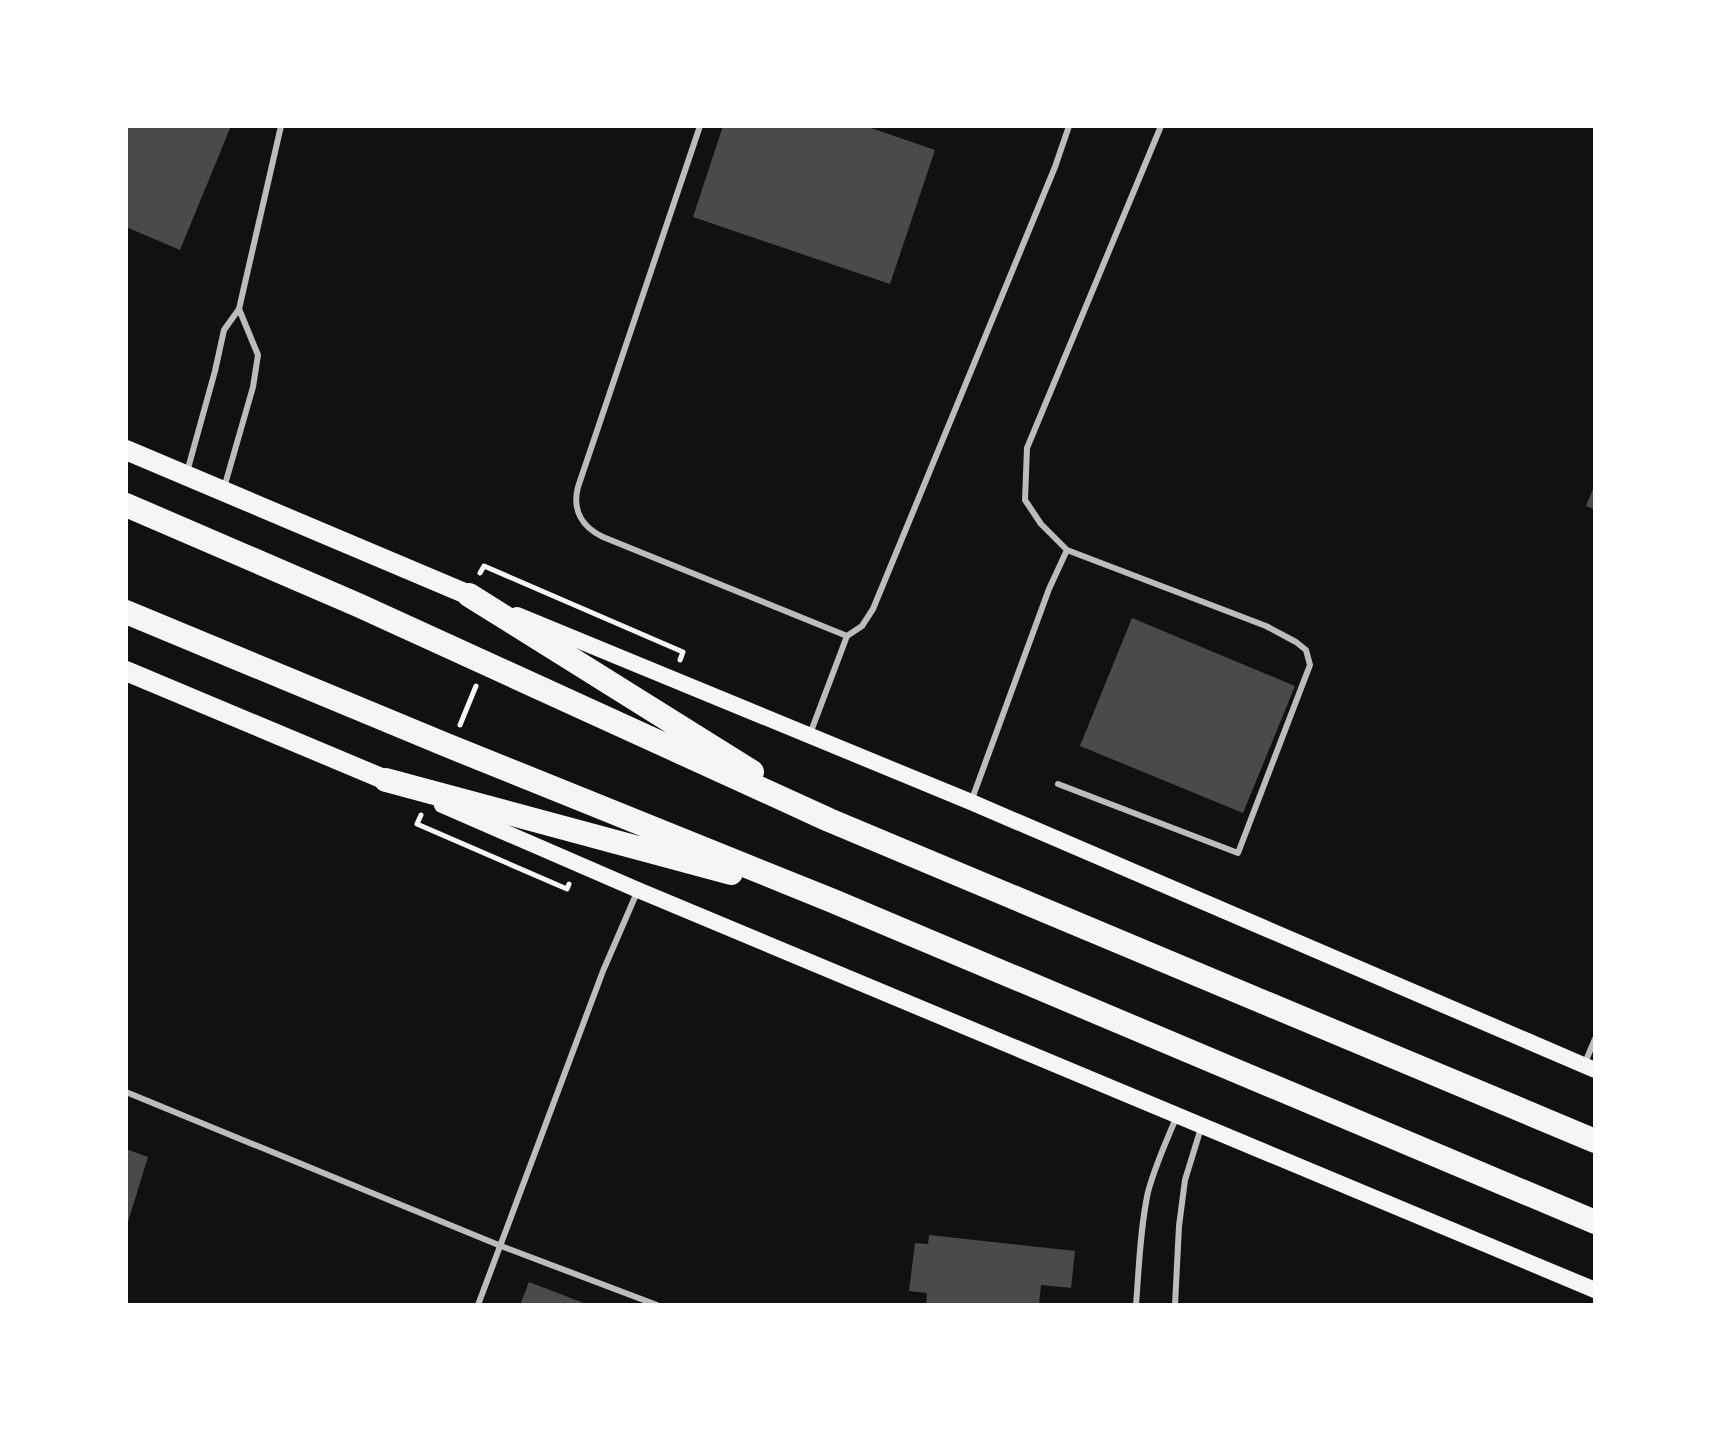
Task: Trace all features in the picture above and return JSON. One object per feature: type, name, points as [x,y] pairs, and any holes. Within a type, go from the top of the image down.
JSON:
[{"type":"highway","points":[[126,505],[358,605],[829,820],[1595,1141]]},
{"type":"highway","points":[[469,595],[829,820]]},
{"type":"highway","points":[[126,612],[833,901],[1595,1222]]},
{"type":"highway","points":[[386,780],[833,901]]},
{"type":"main road","points":[[126,450],[810,734],[1589,1067]]},
{"type":"main road","points":[[126,671],[638,890],[1595,1290]]},
{"type":"lane","points":[[186,476],[224,330],[239,309],[281,126]]},
{"type":"lane","points":[[700,126],[578,487],[576,505],[584,524],[603,537],[847,636]]},
{"type":"lane","points":[[810,734],[847,636],[862,626],[873,609],[1055,167],[1069,126]]},
{"type":"lane","points":[[1058,784],[1238,853],[1310,665],[1306,650],[1266,626],[1067,550],[1041,524],[1025,500],[1027,448],[1161,126]]},
{"type":"lane","points":[[223,491],[253,387],[258,355],[239,309]]},
{"type":"lane","points":[[971,802],[1049,589],[1067,550]]},
{"type":"lane","points":[[478,1305],[603,971],[638,890]]},
{"type":"lane","points":[[1589,1067],[1595,1039]]},
{"type":"lane","points":[[126,1092],[501,1246],[657,1305]]},
{"type":"lane","points":[[1136,1305],[1148,1195],[1154,1171],[1177,1116]]},
{"type":"lane","points":[[1175,1305],[1185,1180],[1202,1126]]},
{"type":"building","points":[[126,126],[231,126],[180,250],[126,227]]},
{"type":"building","points":[[723,126],[865,126],[935,150],[890,284],[693,217]]},
{"type":"building","points":[[1595,484],[1595,510],[1586,506]]},
{"type":"building","points":[[1132,618],[1295,686],[1243,813],[1080,746]]},
{"type":"building","points":[[126,1149],[148,1157],[127,1225],[126,1225]]},
{"type":"building","points":[[929,1235],[1075,1251],[1071,1288],[1041,1285],[1039,1305],[926,1305],[927,1293],[909,1291],[915,1243],[928,1244]]},
{"type":"building","points":[[529,1282],[589,1305],[520,1305]]}]
